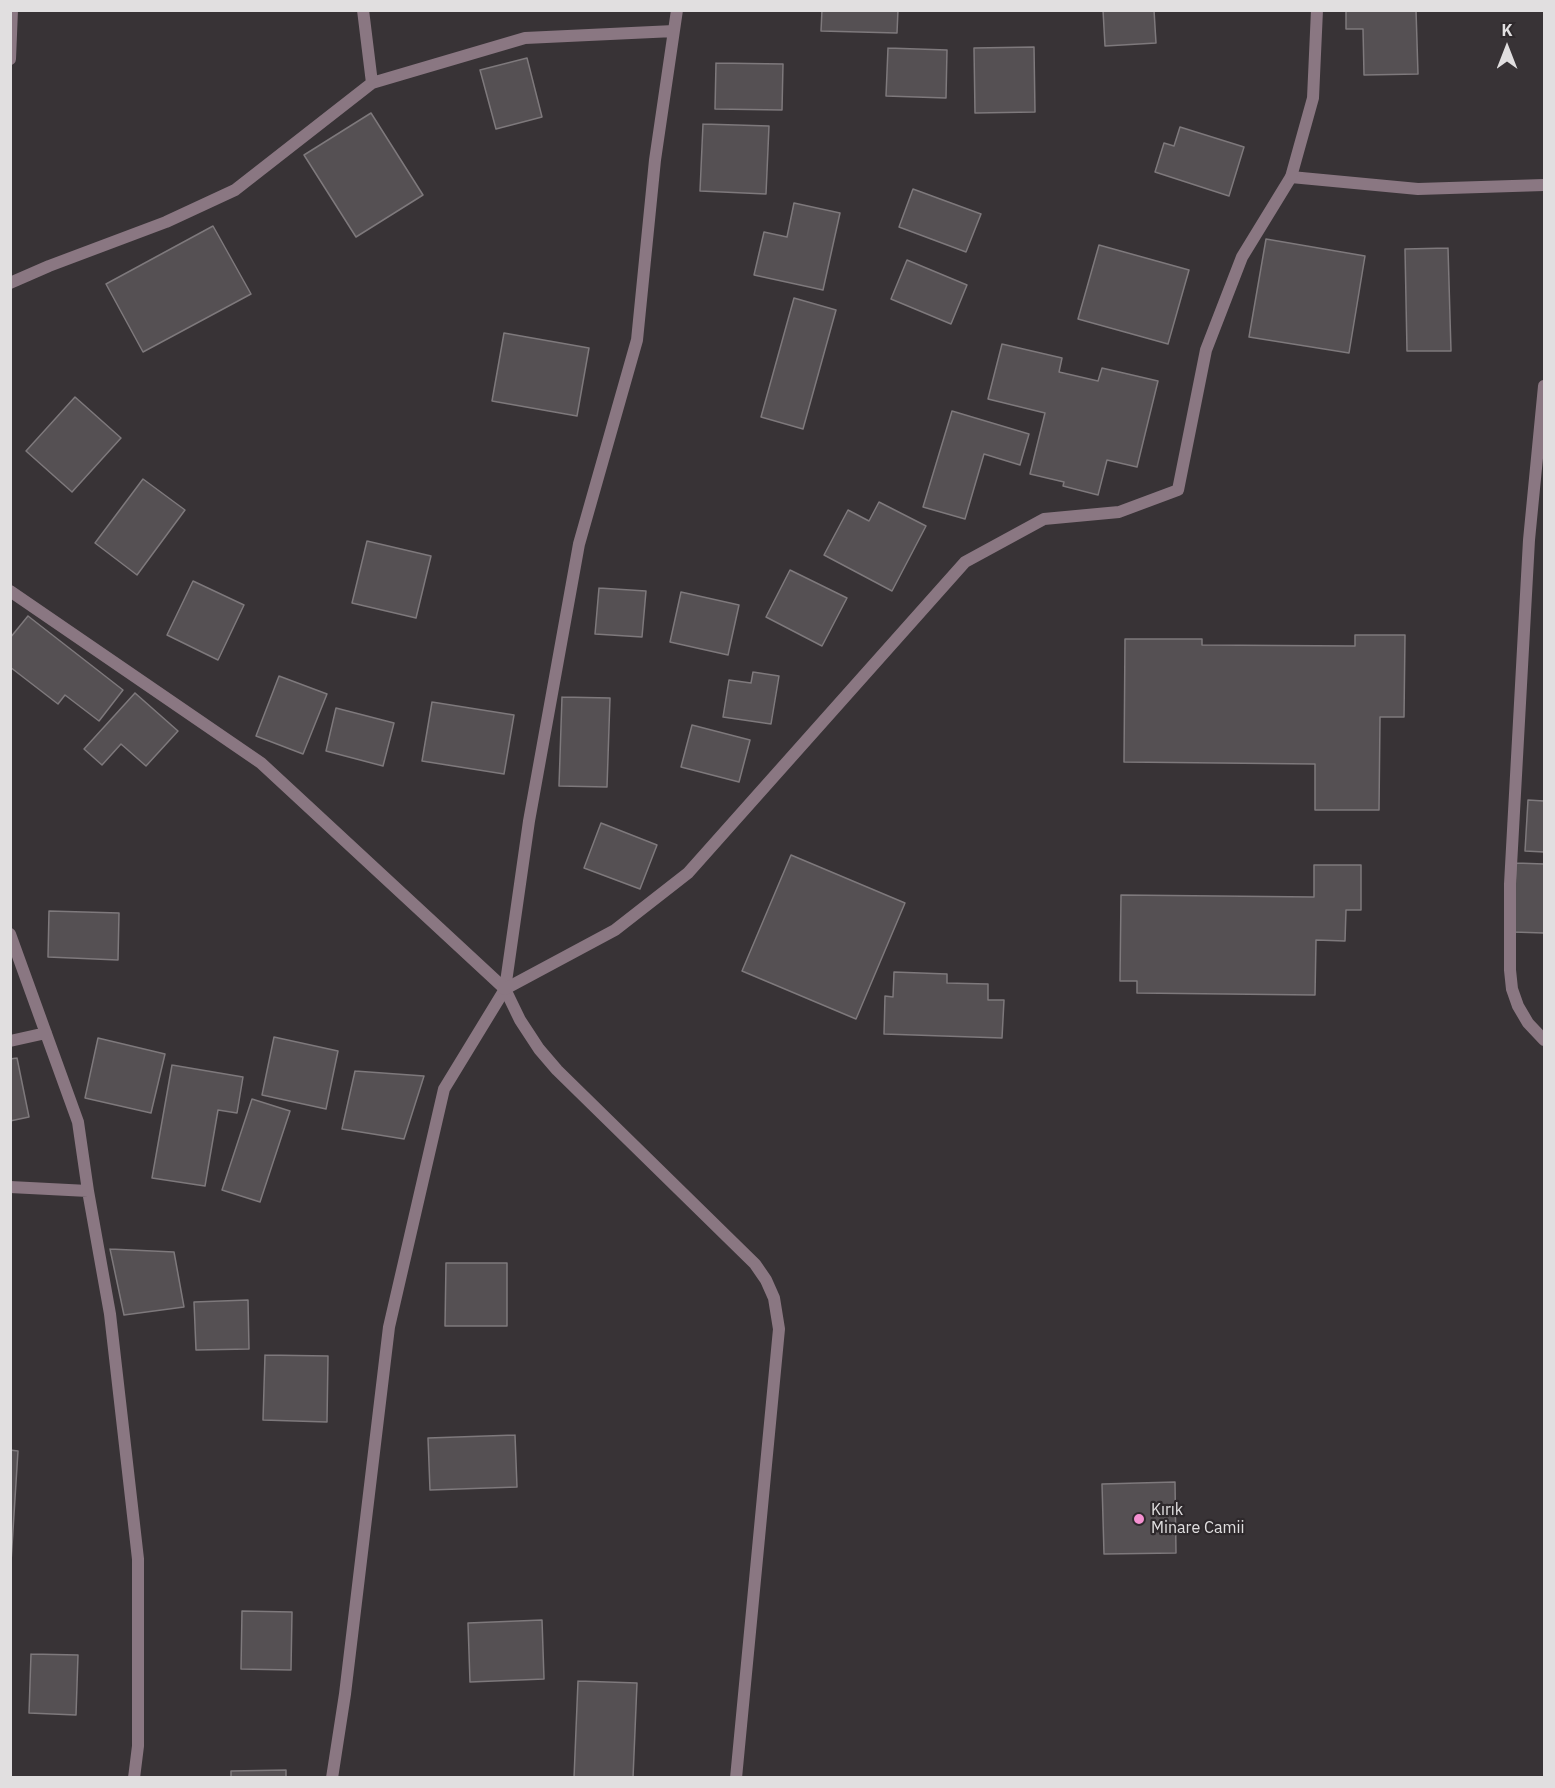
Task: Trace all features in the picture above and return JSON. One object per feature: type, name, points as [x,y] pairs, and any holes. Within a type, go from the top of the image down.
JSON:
[{"type":"street","points":[[10,59],[12,10]]},
{"type":"street","points":[[363,10],[372,83]]},
{"type":"street","points":[[332,1778],[345,1694],[389,1327],[444,1089],[505,989],[529,821],[579,544],[637,340],[655,160],[677,10]]},
{"type":"street","points":[[505,989],[615,930],[688,873],[965,562],[1044,519],[1119,512],[1178,490],[1206,350],[1242,257],[1291,177],[1313,98],[1317,10]]},
{"type":"street","points":[[10,283],[166,222],[235,190],[372,83],[525,38],[674,32]]},
{"type":"street","points":[[1291,177],[1418,189],[1545,185]]},
{"type":"street","points":[[1545,386],[1529,540],[1510,884],[1512,988],[1518,1006],[1528,1023],[1545,1040]]},
{"type":"street","points":[[10,591],[261,763],[505,989],[520,1020],[539,1049],[557,1070],[755,1264],[766,1280],[774,1298],[779,1329],[736,1778]]},
{"type":"street","points":[[10,934],[78,1122],[110,1314],[138,1559],[138,1746],[134,1778]]},
{"type":"street","points":[[10,1041],[46,1033]]},
{"type":"street","points":[[10,1187],[88,1191]]},
{"type":"building","points":[[822,10],[898,10],[897,33],[821,31]]},
{"type":"building","points":[[1103,10],[1154,10],[1156,43],[1105,46]]},
{"type":"building","points":[[1346,10],[1416,10],[1418,74],[1364,75],[1363,29],[1346,29]]},
{"type":"building","points":[[1034,47],[1035,112],[975,113],[974,48]]},
{"type":"building","points":[[888,48],[947,50],[946,98],[886,96]]},
{"type":"building","points":[[527,58],[542,117],[496,129],[480,70]]},
{"type":"building","points":[[716,63],[783,64],[782,110],[715,109]]},
{"type":"building","points":[[371,113],[423,195],[356,237],[304,155]]},
{"type":"building","points":[[703,124],[769,126],[766,194],[700,191]]},
{"type":"building","points":[[1180,127],[1244,147],[1229,196],[1155,172],[1164,143],[1174,146]]},
{"type":"building","points":[[913,189],[981,214],[966,252],[899,227]]},
{"type":"building","points":[[794,203],[840,213],[823,290],[754,275],[764,232],[787,237]]},
{"type":"building","points":[[213,226],[251,294],[143,352],[106,284]]},
{"type":"building","points":[[1266,239],[1365,256],[1349,353],[1249,337]]},
{"type":"building","points":[[1099,245],[1189,270],[1168,344],[1078,319]]},
{"type":"building","points":[[1448,248],[1451,351],[1407,351],[1405,249]]},
{"type":"building","points":[[907,260],[967,285],[951,324],[891,299]]},
{"type":"building","points":[[794,298],[836,310],[803,429],[761,417]]},
{"type":"building","points":[[504,333],[589,348],[577,416],[492,401]]},
{"type":"building","points":[[1002,344],[1062,358],[1059,372],[1098,381],[1102,368],[1158,381],[1137,467],[1107,460],[1098,495],[1063,486],[1064,482],[1030,474],[1045,413],[988,399]]},
{"type":"building","points":[[75,397],[121,438],[72,492],[26,451]]},
{"type":"building","points":[[952,411],[1029,434],[1020,465],[984,454],[965,519],[923,507]]},
{"type":"building","points":[[143,479],[185,510],[137,575],[95,543]]},
{"type":"building","points":[[879,502],[926,526],[892,591],[824,555],[848,510],[869,521]]},
{"type":"building","points":[[367,541],[431,556],[416,618],[352,603]]},
{"type":"building","points":[[790,570],[847,598],[822,646],[766,617]]},
{"type":"building","points":[[193,581],[244,605],[218,660],[167,635]]},
{"type":"building","points":[[599,588],[646,591],[642,637],[595,634]]},
{"type":"building","points":[[681,592],[739,605],[728,655],[670,642]]},
{"type":"building","points":[[28,616],[123,690],[99,721],[65,695],[58,704],[10,667],[10,638]]},
{"type":"building","points":[[1355,635],[1405,635],[1404,717],[1380,717],[1379,810],[1315,810],[1315,764],[1124,762],[1125,639],[1202,639],[1202,645],[1355,646]]},
{"type":"building","points":[[753,672],[779,676],[771,724],[723,717],[729,680],[751,683]]},
{"type":"building","points":[[279,676],[327,694],[303,754],[256,736]]},
{"type":"building","points":[[135,693],[178,731],[146,766],[121,744],[102,765],[84,749]]},
{"type":"building","points":[[562,697],[610,698],[607,787],[559,786]]},
{"type":"building","points":[[432,702],[514,715],[504,774],[422,761]]},
{"type":"building","points":[[336,708],[394,723],[383,766],[326,751]]},
{"type":"building","points":[[692,725],[750,740],[739,782],[681,767]]},
{"type":"building","points":[[1528,800],[1544,801],[1544,852],[1525,851]]},
{"type":"building","points":[[601,823],[657,845],[640,889],[584,868]]},
{"type":"building","points":[[791,855],[905,903],[856,1019],[742,971]]},
{"type":"building","points":[[1516,863],[1544,864],[1544,933],[1513,932]]},
{"type":"building","points":[[1314,865],[1361,865],[1361,910],[1346,910],[1345,941],[1316,940],[1315,995],[1137,993],[1137,981],[1120,981],[1121,895],[1314,897]]},
{"type":"building","points":[[49,911],[119,913],[118,960],[48,957]]},
{"type":"building","points":[[894,972],[947,974],[947,983],[988,984],[988,1000],[1004,1000],[1002,1038],[884,1034],[885,996],[893,997]]},
{"type":"building","points":[[274,1037],[338,1051],[326,1109],[262,1095]]},
{"type":"building","points":[[98,1038],[165,1054],[151,1113],[85,1098]]},
{"type":"building","points":[[17,1058],[29,1117],[10,1121],[10,1059]]},
{"type":"building","points":[[172,1065],[243,1077],[237,1113],[218,1110],[205,1186],[152,1178]]},
{"type":"building","points":[[355,1071],[424,1076],[404,1139],[342,1129]]},
{"type":"building","points":[[252,1099],[290,1111],[260,1202],[222,1190]]},
{"type":"building","points":[[110,1249],[174,1252],[184,1307],[124,1315]]},
{"type":"building","points":[[446,1263],[507,1263],[507,1326],[445,1326]]},
{"type":"building","points":[[248,1300],[249,1349],[196,1350],[194,1302]]},
{"type":"building","points":[[265,1355],[328,1356],[327,1422],[263,1420]]},
{"type":"building","points":[[515,1435],[517,1487],[430,1490],[428,1438]]},
{"type":"building","points":[[10,1450],[18,1451],[11,1562],[10,1562]]},
{"type":"building","name":"Kırık Minare Camii","points":[[1175,1482],[1176,1553],[1104,1554],[1102,1484]]},
{"type":"building","points":[[242,1611],[292,1612],[291,1670],[241,1669]]},
{"type":"building","points":[[542,1620],[544,1679],[470,1682],[468,1623]]},
{"type":"building","points":[[31,1654],[78,1655],[76,1715],[29,1713]]},
{"type":"building","points":[[578,1681],[637,1683],[633,1778],[574,1778]]},
{"type":"building","points":[[286,1770],[286,1778],[231,1778],[231,1771]]},
{"type":"place","name":"Kırık Minare Camii","points":[[1139,1519]]}]
